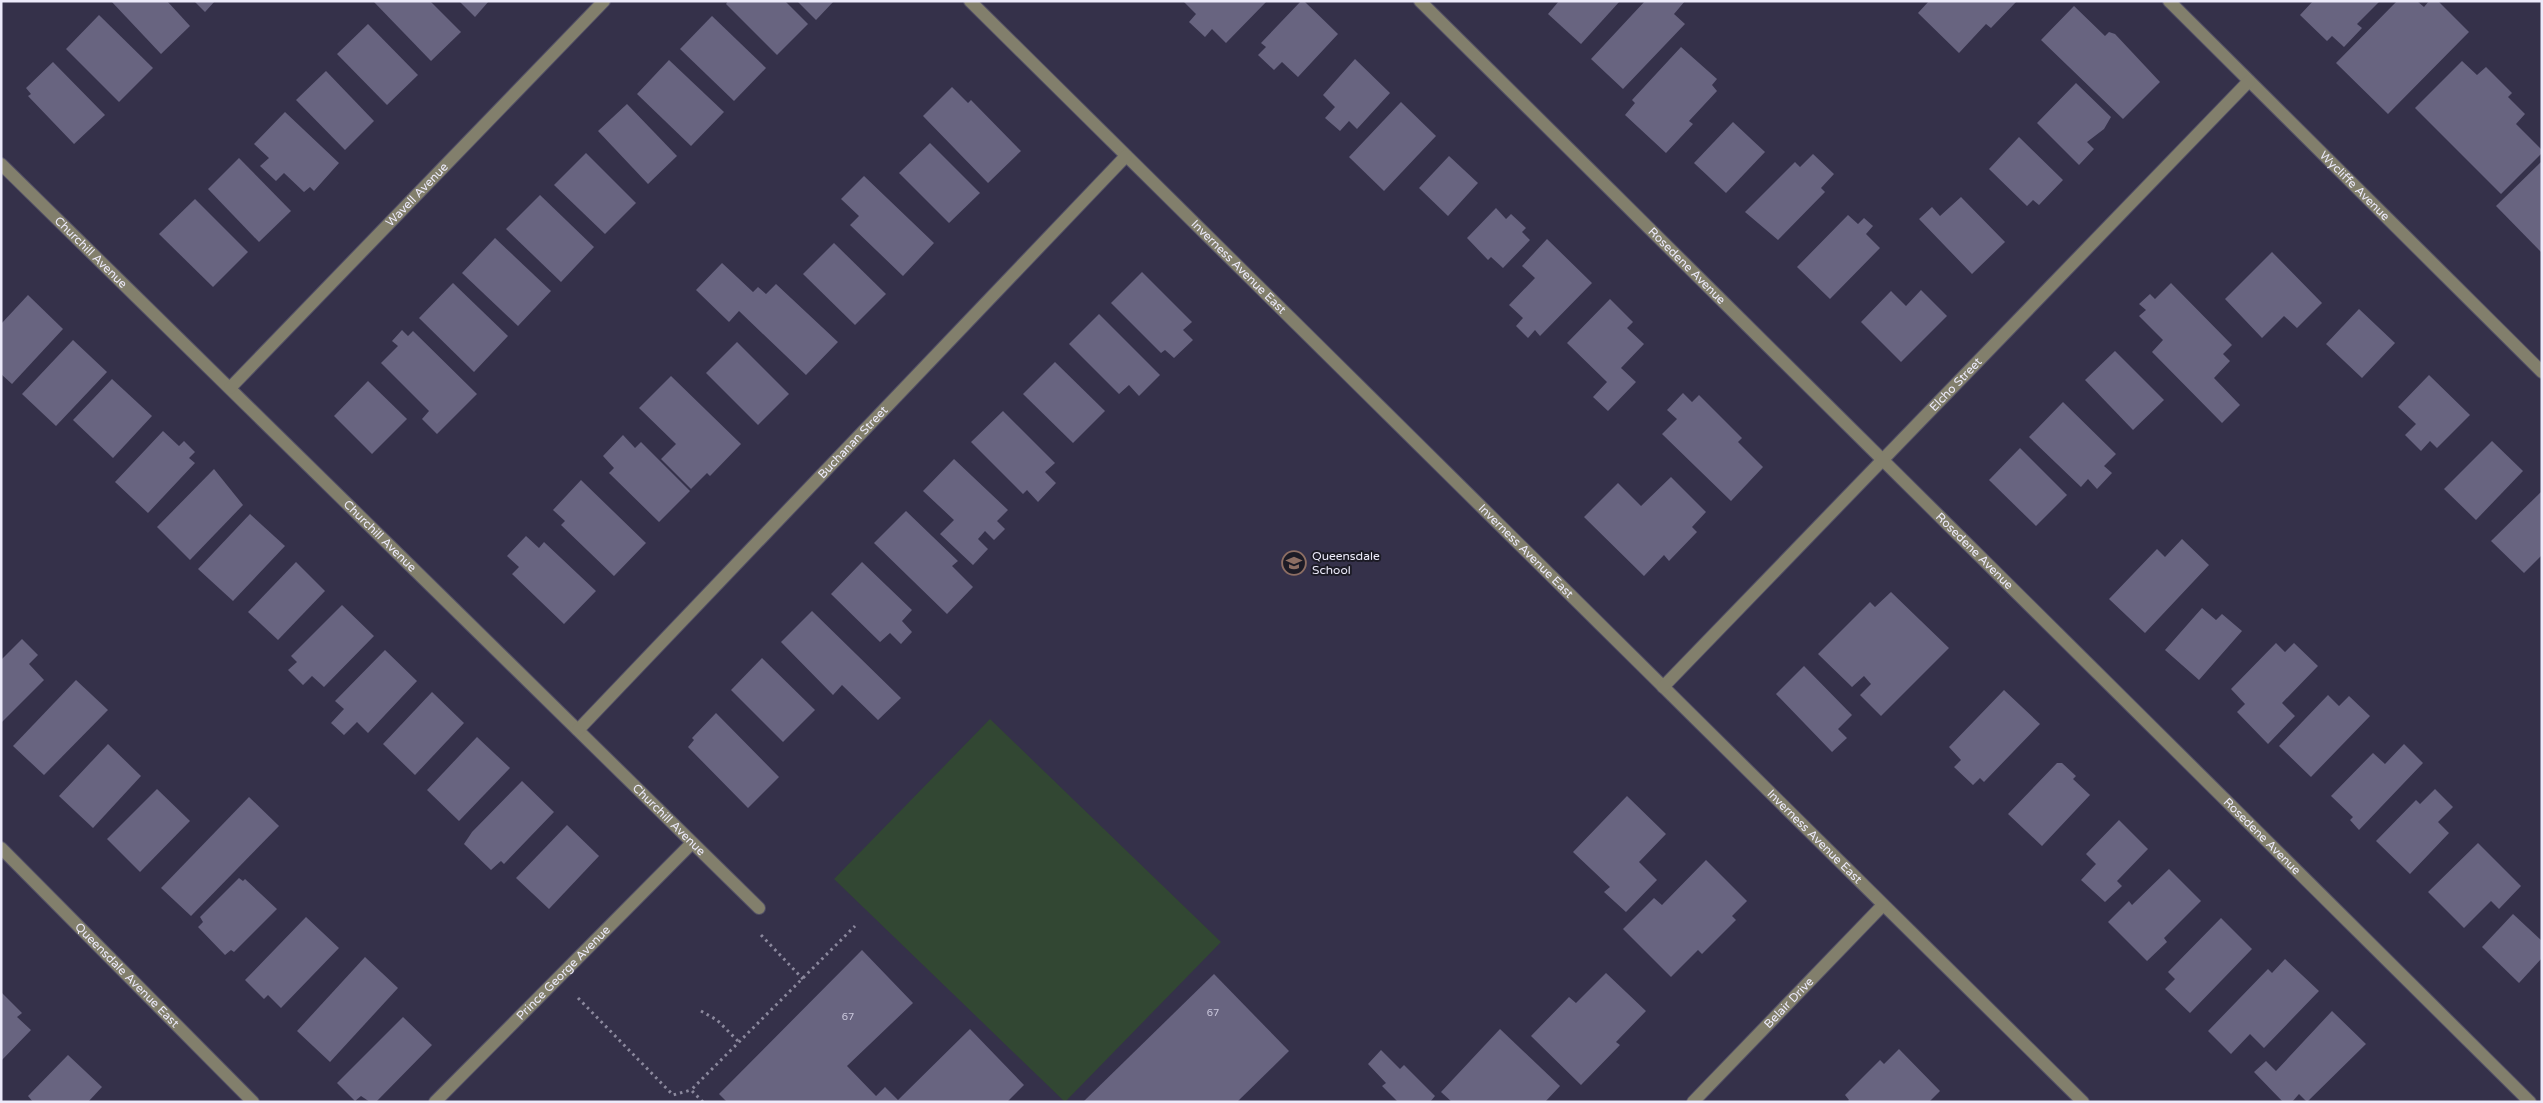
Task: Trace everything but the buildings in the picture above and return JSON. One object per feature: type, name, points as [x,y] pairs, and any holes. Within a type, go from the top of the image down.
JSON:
[{"type":"street","name":"Wavell Avenue","points":[[230,388],[604,1]]},
{"type":"street","name":"Inverness Avenue East","points":[[970,1],[2083,1102]]},
{"type":"street","name":"Rosedene Avenue","points":[[1420,1],[2530,1102]]},
{"type":"street","name":"Wycliffe Avenue","points":[[2169,1],[2542,372]]},
{"type":"street","name":"Elcho Street","points":[[1663,688],[2249,81]]},
{"type":"street","name":"Buchanan Street","points":[[578,730],[1126,156]]},
{"type":"street","name":"Churchill Avenue","points":[[1,164],[759,908]]},
{"type":"street","name":"Prince George Avenue","points":[[436,1102],[692,843]]},
{"type":"street","name":"Queensdale Avenue East","points":[[1,848],[253,1102]]},
{"type":"street","name":"Belair Drive","points":[[1693,1102],[1883,905]]},
{"type":"path","points":[[578,998],[673,1095],[691,1090],[855,926]]},
{"type":"path","points":[[761,935],[803,979]]},
{"type":"path","points":[[701,1011],[717,1020],[739,1042]]},
{"type":"path","points":[[691,1090],[703,1102]]},
{"type":"green space","points":[[990,719],[1221,942],[1065,1102],[834,879]]},
{"type":"place","name":"Queensdale School","points":[[1294,563]]}]
